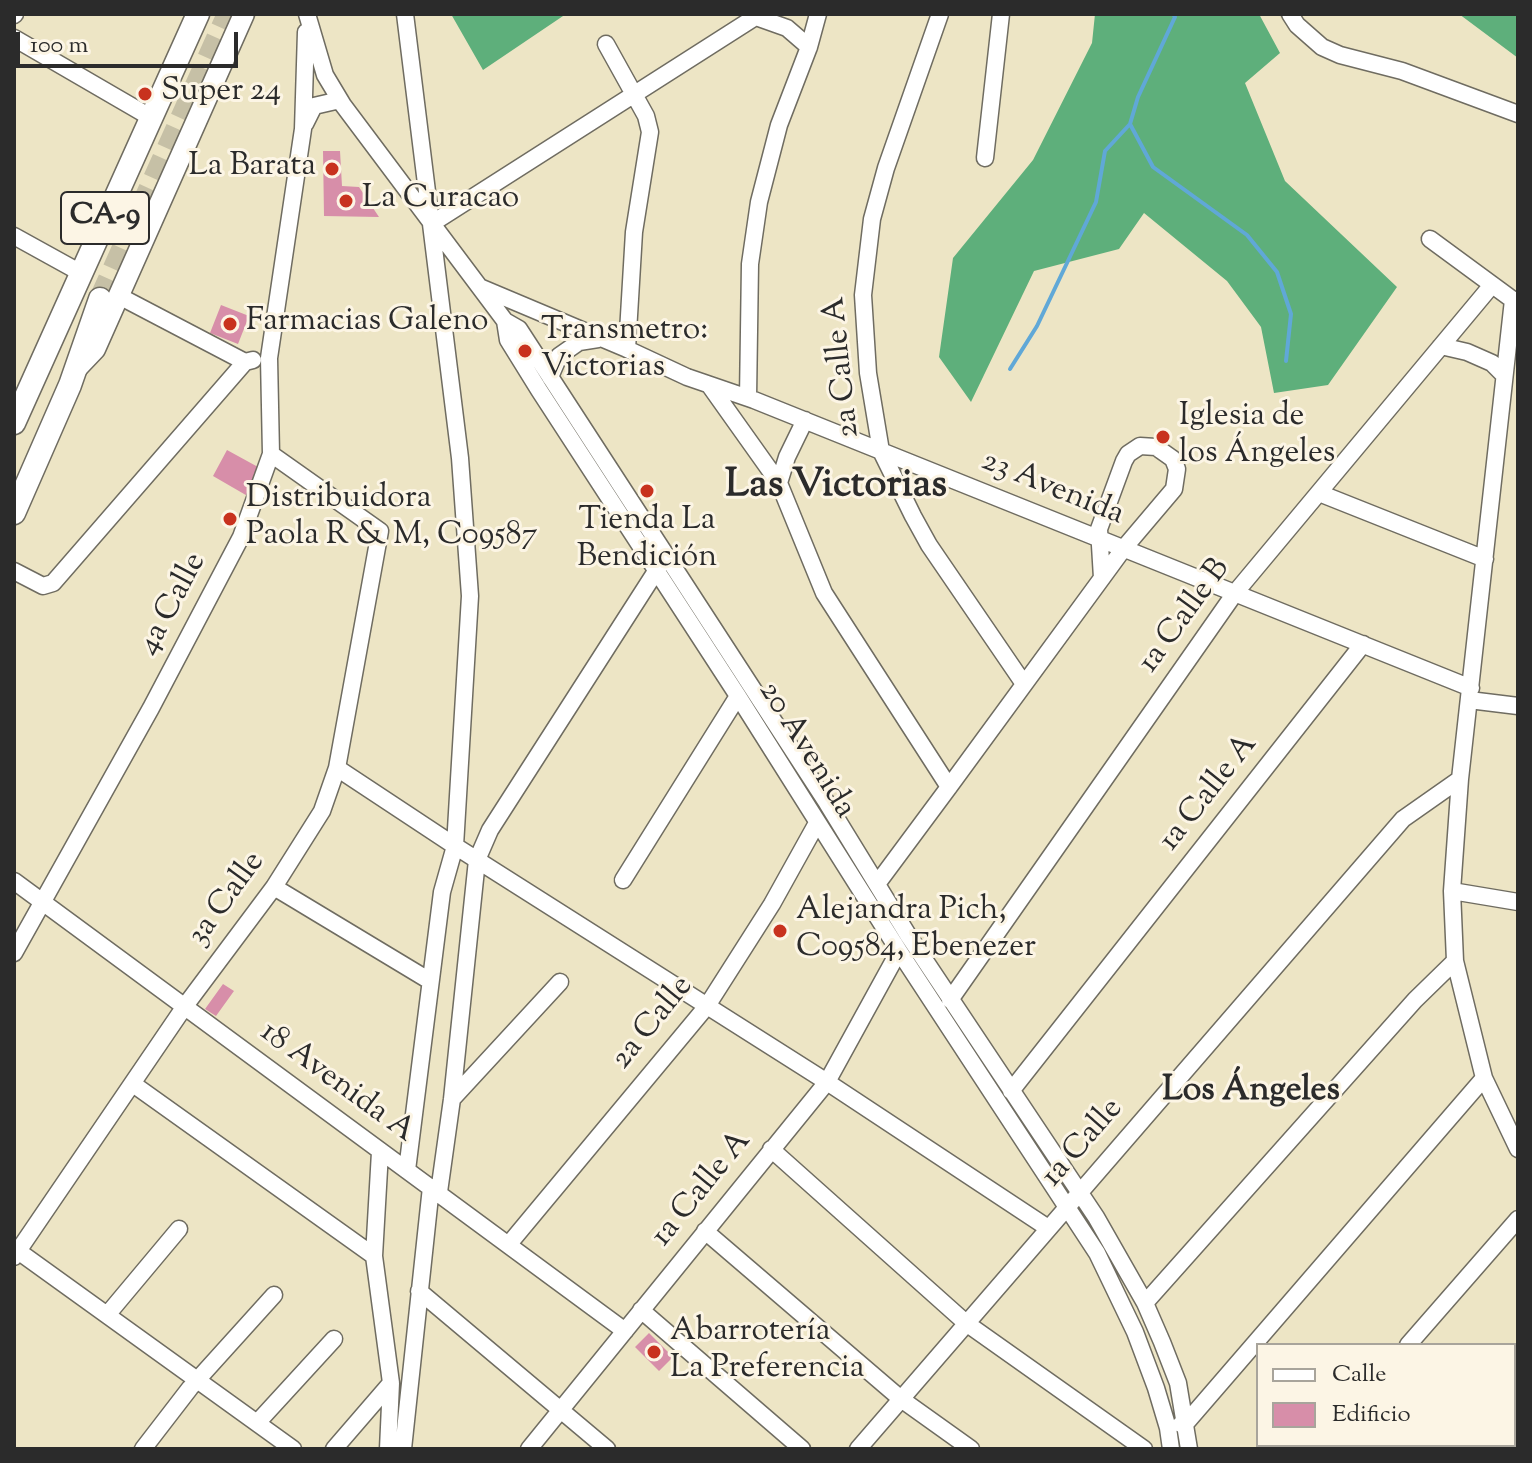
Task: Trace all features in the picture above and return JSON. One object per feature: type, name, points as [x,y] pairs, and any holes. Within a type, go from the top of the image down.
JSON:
[{"type":"highway","name":"CA-9","points":[[14,423],[198,14]]},
{"type":"highway","name":"CA-9","points":[[14,513],[75,370],[110,298]]},
{"type":"main road","name":"CA-9","points":[[110,298],[244,14]]},
{"type":"street","name":"20 Avenida","points":[[307,14],[325,75],[340,100],[505,321],[519,329],[817,823],[899,951],[1073,1199]]},
{"type":"street","name":"4a Calle","points":[[14,953],[151,708],[241,537],[271,454],[269,358],[303,129],[307,14]]},
{"type":"street","points":[[405,14],[460,458],[470,596],[455,846],[442,892],[407,1170]]},
{"type":"street","points":[[748,398],[750,264],[754,233],[767,166],[818,14]]},
{"type":"street","name":"2a Calle A","points":[[940,14],[878,192],[865,262],[865,340],[881,451],[929,545],[1024,684]]},
{"type":"street","points":[[985,158],[1001,14]]},
{"type":"street","points":[[1290,14],[1297,25],[1322,47],[1340,55],[1402,71],[1518,114]]},
{"type":"street","points":[[431,224],[758,15],[787,28],[809,47]]},
{"type":"street","points":[[14,38],[150,117]]},
{"type":"street","points":[[606,44],[648,122],[650,142],[634,232],[627,349]]},
{"type":"street","points":[[303,129],[314,106],[340,100]]},
{"type":"street","points":[[14,236],[81,273]]},
{"type":"street","points":[[1430,239],[1513,300],[1460,779],[1452,891],[1455,961],[1484,1078],[1518,1149]]},
{"type":"street","name":"1a Calle B","points":[[950,1000],[1235,593],[1492,285]]},
{"type":"street","name":"23 Avenida","points":[[481,288],[687,377],[805,420],[1363,644],[1470,694],[1518,706]]},
{"type":"street","points":[[110,298],[245,362],[269,358]]},
{"type":"street","name":"20 Avenida","points":[[505,321],[508,340],[516,353],[661,563],[748,680],[1011,1091],[1073,1199]]},
{"type":"street","points":[[550,377],[559,356],[579,342],[601,339]]},
{"type":"street","points":[[1441,346],[1467,352],[1492,363],[1504,375]]},
{"type":"street","points":[[14,571],[43,586],[56,580],[245,362]]},
{"type":"street","points":[[709,384],[779,483],[824,593],[949,787]]},
{"type":"street","points":[[779,483],[787,457],[805,420]]},
{"type":"street","points":[[877,884],[949,787],[1124,548],[1174,489],[1177,469],[1173,459],[1156,447],[1140,446],[1128,454],[1101,522],[1102,578]]},
{"type":"street","name":"3a Calle","points":[[16,1254],[185,1006],[274,887],[322,811],[337,768],[380,531],[271,454]]},
{"type":"street","points":[[1319,493],[1485,559]]},
{"type":"street","points":[[403,1449],[419,1291],[452,1099],[477,860],[490,830],[661,563]]},
{"type":"street","name":"1a Calle A","points":[[1011,1091],[1363,644]]},
{"type":"street","points":[[623,880],[738,696]]},
{"type":"street","points":[[337,768],[827,1082],[1048,1228]]},
{"type":"street","name":"1a Calle","points":[[858,1449],[1403,819],[1460,779]]},
{"type":"street","name":"2a Calle","points":[[509,1244],[707,1006],[801,856],[817,823]]},
{"type":"street","name":"18 Avenida A","points":[[14,881],[625,1331]]},
{"type":"street","points":[[274,887],[430,981]]},
{"type":"street","points":[[1452,891],[1518,902]]},
{"type":"street","name":"1a Calle A","points":[[529,1449],[827,1082],[899,951]]},
{"type":"street","points":[[1145,1303],[1415,1000],[1455,961]]},
{"type":"street","points":[[452,1099],[560,982]]},
{"type":"street","points":[[1168,1428],[1186,1423],[1484,1078]]},
{"type":"street","points":[[133,1084],[374,1256]]},
{"type":"street","points":[[771,1149],[966,1323],[1144,1449]]},
{"type":"street","points":[[380,1152],[374,1256],[391,1383],[388,1449]]},
{"type":"street","points":[[1073,1199],[1096,1217],[1145,1303],[1178,1383],[1189,1449]]},
{"type":"street","points":[[1073,1199],[1135,1332],[1156,1388],[1171,1449]]},
{"type":"street","points":[[1410,1343],[1518,1219]]},
{"type":"street","points":[[107,1315],[179,1229]]},
{"type":"street","points":[[705,1231],[901,1399],[971,1449]]},
{"type":"street","points":[[16,1254],[107,1315],[293,1449]]},
{"type":"street","points":[[419,1291],[607,1449]]},
{"type":"street","points":[[143,1449],[274,1295]]},
{"type":"street","points":[[641,1310],[802,1449]]},
{"type":"street","points":[[257,1423],[334,1339]]},
{"type":"street","points":[[334,1449],[391,1383]]},
{"type":"green space","points":[[451,14],[566,14],[483,70]]},
{"type":"green space","points":[[1095,14],[1259,14],[1280,53],[1245,83],[1285,181],[1397,287],[1328,385],[1274,393],[1261,327],[1227,281],[1144,213],[1119,249],[1034,271],[971,402],[939,357],[953,258],[1033,160],[1092,43]]},
{"type":"green space","points":[[1459,14],[1518,14],[1518,58]]},
{"type":"building","name":"La Curacao","points":[[323,151],[340,151],[342,186],[359,187],[379,217],[324,216]]},
{"type":"building","name":"Farmacias Galeno","points":[[221,305],[249,316],[238,344],[210,333]]},
{"type":"building","points":[[227,450],[258,467],[251,498],[213,476]]},
{"type":"building","points":[[223,984],[234,991],[216,1016],[205,1009]]},
{"type":"building","name":"Abarrotería La Preferencia","points":[[649,1333],[673,1357],[659,1371],[635,1347]]},
{"type":"waterway","points":[[1173,14],[1175,17],[1138,97],[1130,124],[1153,167],[1247,235],[1277,272],[1291,314],[1286,361]]},
{"type":"waterway","points":[[1010,369],[1037,326],[1096,202],[1105,151],[1130,124]]},
{"type":"tunnel","points":[[100,299],[228,14]]},
{"type":"place","name":"Super 24","points":[[145,94]]},
{"type":"place","name":"La Barata","points":[[332,169]]},
{"type":"place","name":"La Curacao","points":[[346,201]]},
{"type":"place","name":"Farmacias Galeno","points":[[230,324]]},
{"type":"place","name":"Transmetro: Victorias","points":[[525,351]]},
{"type":"place","name":"Iglesia de los Ángeles","points":[[1163,437]]},
{"type":"place","name":"Tienda La Bendición","points":[[647,491]]},
{"type":"place","name":"Distribuidora Paola R & M, C09587","points":[[230,519]]},
{"type":"place","name":"Alejandra Pich, C09584, Ebenezer","points":[[780,931]]},
{"type":"place","name":"Abarrotería La Preferencia","points":[[654,1352]]},
{"type":"district","name":"Las Victorias","points":[[836,488]]},
{"type":"district","name":"Los Ángeles","points":[[1251,1093]]}]
